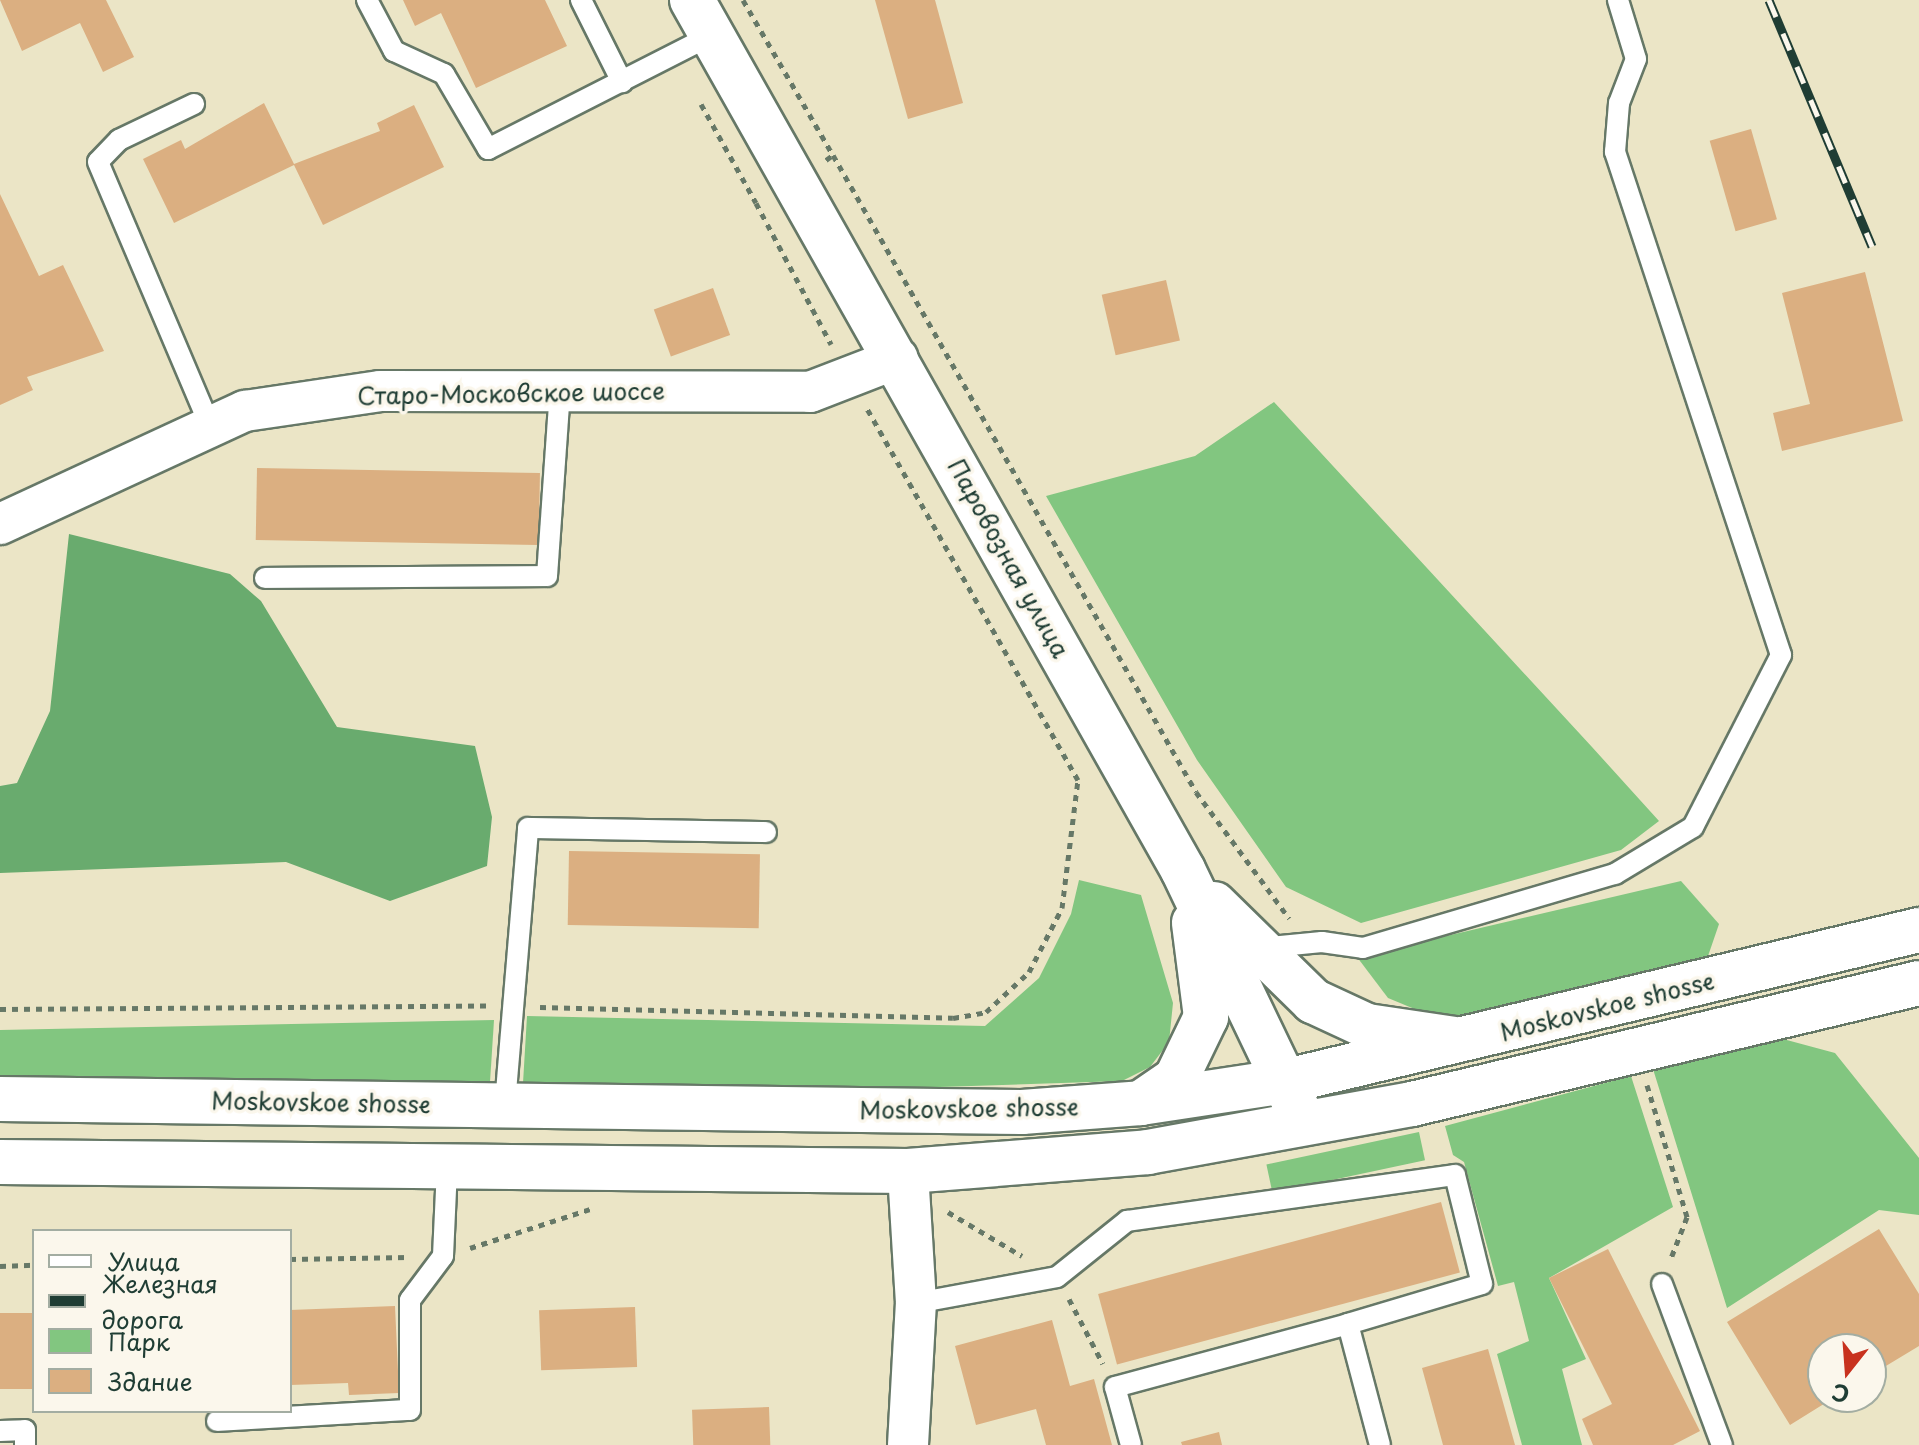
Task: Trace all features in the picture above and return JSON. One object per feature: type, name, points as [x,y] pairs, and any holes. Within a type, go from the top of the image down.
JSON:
[{"type":"main road","name":"Паровозная улица","points":[[693,30],[796,179],[898,358],[1183,870],[1287,1081],[1305,1126]]},
{"type":"main road","points":[[1183,870],[1256,949],[1313,1001],[1367,1026],[1469,1040]]},
{"type":"main road","points":[[1141,1103],[1176,1079],[1206,1017],[1183,870]]},
{"type":"main road","name":"Moskovskoe shosse","points":[[0,1099],[1022,1112],[1141,1103],[1287,1081],[1469,1040],[1919,930]]},
{"type":"main road","name":"Moskovskoe shosse","points":[[0,1162],[447,1169],[908,1171],[1148,1152],[1305,1126],[1919,983]]},
{"type":"street","name":"Старо-Московское шоссе","points":[[0,524],[209,423],[380,391],[810,392],[898,358]]},
{"type":"street","points":[[908,1171],[916,1303],[908,1445]]},
{"type":"lane","points":[[367,0],[394,51],[444,74],[488,149],[622,82],[693,30]]},
{"type":"lane","points":[[581,0],[622,82]]},
{"type":"lane","points":[[1256,949],[1308,943],[1363,948],[1615,874],[1693,827],[1781,655],[1615,152],[1619,103],[1636,59],[1618,0]]},
{"type":"lane","points":[[194,104],[119,140],[98,162],[209,423]]},
{"type":"lane","points":[[265,578],[547,576],[560,390]]},
{"type":"lane","points":[[505,1104],[528,828],[766,832]]},
{"type":"lane","points":[[217,1421],[410,1410],[410,1300],[443,1256],[447,1169]]},
{"type":"lane","points":[[916,1303],[1057,1277],[1127,1221],[1455,1175],[1482,1284],[1115,1387],[1131,1445]]},
{"type":"lane","points":[[1662,1284],[1722,1445]]},
{"type":"lane","points":[[1348,1324],[1380,1445]]},
{"type":"lane","points":[[0,1431],[25,1430],[25,1445]]},
{"type":"path","points":[[743,0],[1196,792],[1308,943]]},
{"type":"path","points":[[693,30],[756,203],[833,155]]},
{"type":"path","points":[[1654,1109],[1687,1217],[1662,1284]]},
{"type":"path","points":[[0,1266],[32,1265]]},
{"type":"green space","points":[[1274,402],[1659,821],[1621,850],[1361,923],[1286,887],[1197,760],[1046,496],[1195,456]]},
{"type":"green space","points":[[69,534],[230,574],[261,601],[337,727],[475,746],[492,817],[487,866],[390,901],[286,862],[0,873],[0,786],[17,783],[50,711]]},
{"type":"green space","points":[[1079,880],[1141,895],[1173,1003],[1169,1042],[1150,1067],[1122,1081],[909,1088],[523,1083],[527,1016],[985,1026],[1039,978],[1071,914]]},
{"type":"green space","points":[[1681,881],[1719,924],[1708,956],[1463,1017],[1429,1015],[1388,998],[1357,957]]},
{"type":"green space","points":[[494,1020],[490,1082],[0,1082],[0,1030]]},
{"type":"green space","points":[[1783,1039],[1835,1053],[1919,1158],[1919,1215],[1879,1210],[1727,1308],[1653,1069]]},
{"type":"green space","points":[[1631,1076],[1673,1207],[1549,1278],[1586,1359],[1562,1369],[1582,1445],[1522,1445],[1497,1354],[1529,1341],[1514,1282],[1498,1286],[1464,1162],[1453,1155],[1445,1126]]},
{"type":"green space","points":[[1419,1132],[1425,1160],[1272,1193],[1266,1164]]},
{"type":"building","points":[[0,0],[106,0],[134,57],[103,72],[80,23],[22,51]]},
{"type":"building","points":[[403,0],[545,0],[567,46],[476,88],[441,13],[415,26]]},
{"type":"building","points":[[875,0],[935,0],[963,103],[908,119]]},
{"type":"building","points":[[264,103],[294,164],[380,131],[377,123],[414,105],[444,167],[323,225],[294,165],[174,223],[143,159],[181,140],[185,149]]},
{"type":"building","points":[[1751,129],[1777,219],[1736,231],[1710,141]]},
{"type":"building","points":[[0,194],[39,276],[63,265],[104,351],[27,377],[33,390],[0,405]]},
{"type":"building","points":[[1865,272],[1903,421],[1782,451],[1773,413],[1810,404],[1782,293]]},
{"type":"building","points":[[1166,280],[1180,340],[1116,355],[1102,295]]},
{"type":"building","points":[[713,288],[730,335],[671,357],[654,310]]},
{"type":"building","points":[[257,468],[540,473],[539,545],[256,540]]},
{"type":"building","points":[[569,851],[760,854],[759,928],[568,925]]},
{"type":"building","points":[[1441,1202],[1460,1273],[1117,1364],[1098,1294]]},
{"type":"building","points":[[1879,1229],[1919,1294],[1919,1346],[1887,1365],[1887,1333],[1807,1333],[1809,1413],[1790,1425],[1727,1322]]},
{"type":"building","points":[[1608,1249],[1700,1431],[1673,1445],[1593,1445],[1582,1419],[1612,1404],[1549,1278]]},
{"type":"building","points":[[395,1306],[399,1393],[349,1395],[348,1383],[292,1385],[292,1310]]},
{"type":"building","points":[[635,1307],[637,1367],[541,1370],[539,1310]]},
{"type":"building","points":[[0,1313],[32,1313],[32,1389],[0,1389]]},
{"type":"building","points":[[1052,1320],[1070,1386],[1094,1379],[1112,1445],[1046,1445],[1036,1409],[976,1425],[955,1346]]},
{"type":"building","points":[[1488,1349],[1515,1445],[1443,1445],[1422,1368]]},
{"type":"building","points":[[769,1407],[770,1445],[693,1445],[692,1410]]},
{"type":"building","points":[[1219,1432],[1222,1445],[1182,1445],[1181,1442]]},
{"type":"railway","points":[[1769,0],[1872,246]]}]
